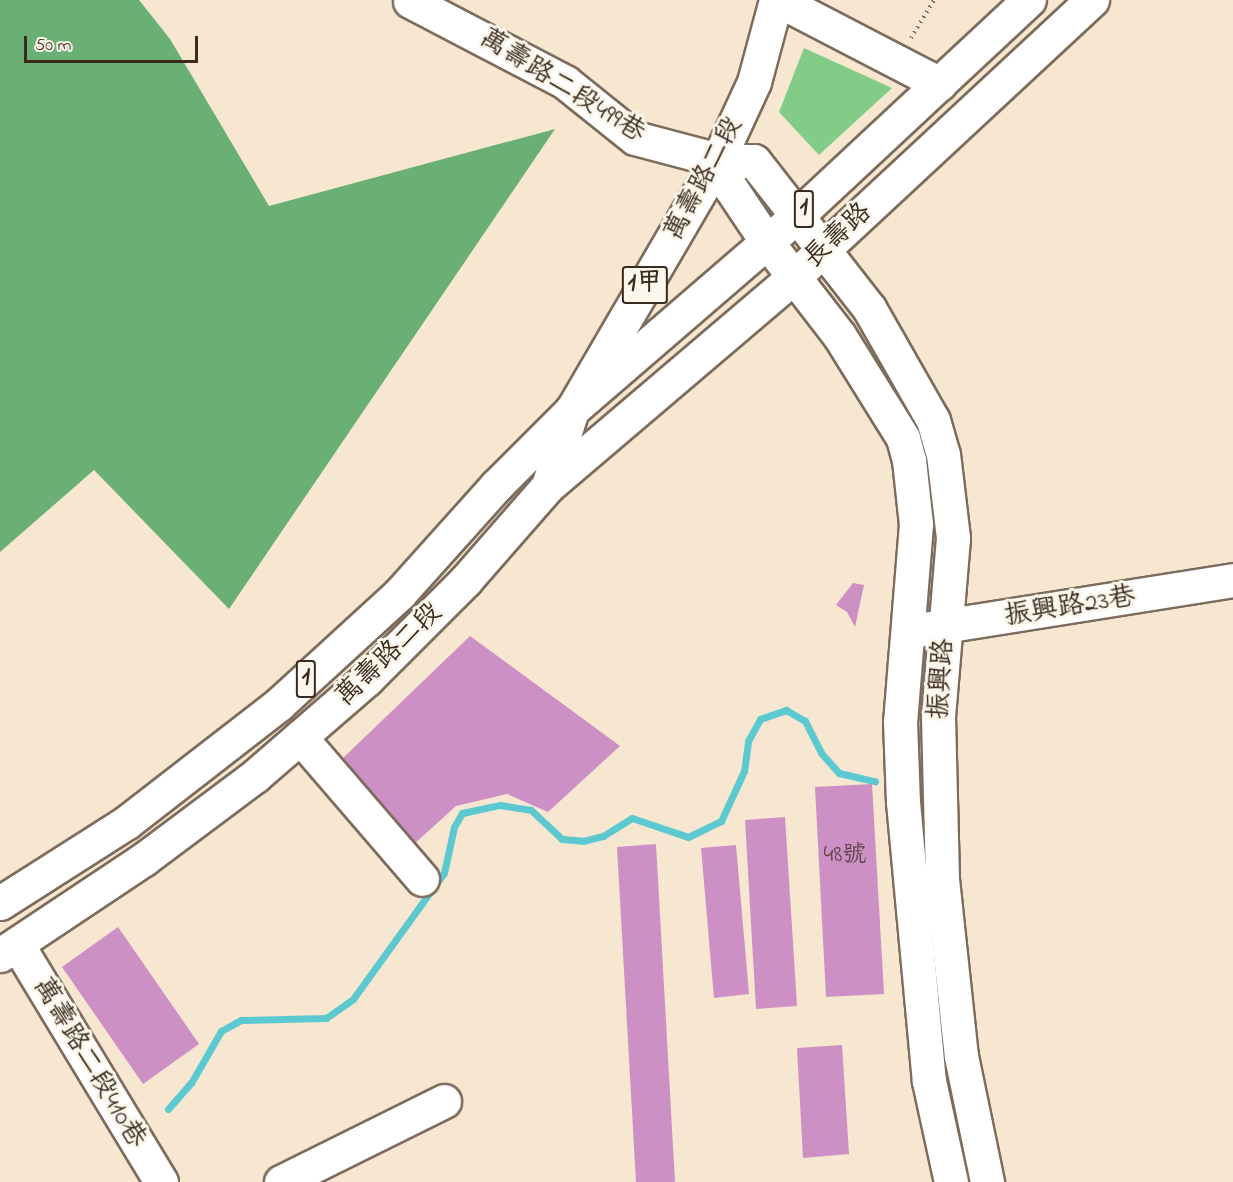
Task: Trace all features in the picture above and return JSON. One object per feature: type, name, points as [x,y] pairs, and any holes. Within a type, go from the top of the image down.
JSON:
[{"type":"main road","points":[[777,0],[940,84]]},
{"type":"main road","name":"萬壽路二段","points":[[9,949],[153,852],[255,776],[367,679],[465,581],[548,486],[572,410],[718,160],[754,82],[777,0]]},
{"type":"main road","name":"長壽路","points":[[572,410],[797,216],[1029,0]]},
{"type":"main road","name":"長壽路","points":[[548,486],[796,275],[1092,0]]},
{"type":"main road","name":"萬壽路二段499巷","points":[[410,1],[565,82],[635,138],[718,160],[754,161],[797,216]]},
{"type":"main road","name":"振興路","points":[[718,160],[730,187],[767,242],[796,275],[903,438],[916,524],[900,721],[903,802],[929,1081],[951,1182]]},
{"type":"main road","name":"振興路","points":[[797,216],[825,248],[869,309],[933,420],[943,454],[952,538],[938,715],[942,879],[961,1056],[987,1182]]},
{"type":"main road","name":"萬壽路二段","points":[[0,903],[127,822],[279,704],[400,592],[496,486],[572,410]]},
{"type":"main road","name":"振興路23巷","points":[[907,631],[946,627],[1233,580]]},
{"type":"main road","points":[[300,737],[422,879]]},
{"type":"main road","name":"萬壽路二段410巷","points":[[9,949],[161,1182]]},
{"type":"main road","points":[[281,1182],[444,1101]]},
{"type":"path","points":[[897,62],[934,0]]},
{"type":"green space","points":[[0,0],[139,0],[170,39],[269,206],[555,129],[229,609],[94,470],[0,552]]},
{"type":"green space","points":[[804,48],[892,88],[819,155],[779,112]]},
{"type":"building","points":[[853,583],[864,585],[855,627],[847,612],[836,605]]},
{"type":"building","points":[[470,636],[620,746],[548,812],[507,794],[456,806],[413,845],[341,760]]},
{"type":"building","points":[[872,784],[884,994],[826,997],[815,787]]},
{"type":"building","points":[[785,817],[797,1006],[756,1009],[745,820]]},
{"type":"building","points":[[656,844],[675,1182],[636,1182],[617,847]]},
{"type":"building","points":[[736,845],[749,994],[714,998],[701,848]]},
{"type":"building","points":[[118,927],[199,1044],[143,1084],[62,967]]},
{"type":"building","points":[[842,1045],[849,1154],[803,1158],[797,1048]]},
{"type":"waterway","points":[[168,1109],[191,1083],[221,1031],[241,1020],[326,1018],[353,999],[444,873],[454,827],[462,813],[500,805],[531,810],[562,839],[583,841],[603,836],[632,818],[688,837],[721,821],[744,771],[748,741],[760,719],[786,710],[805,721],[821,753],[839,773],[875,781]]}]
